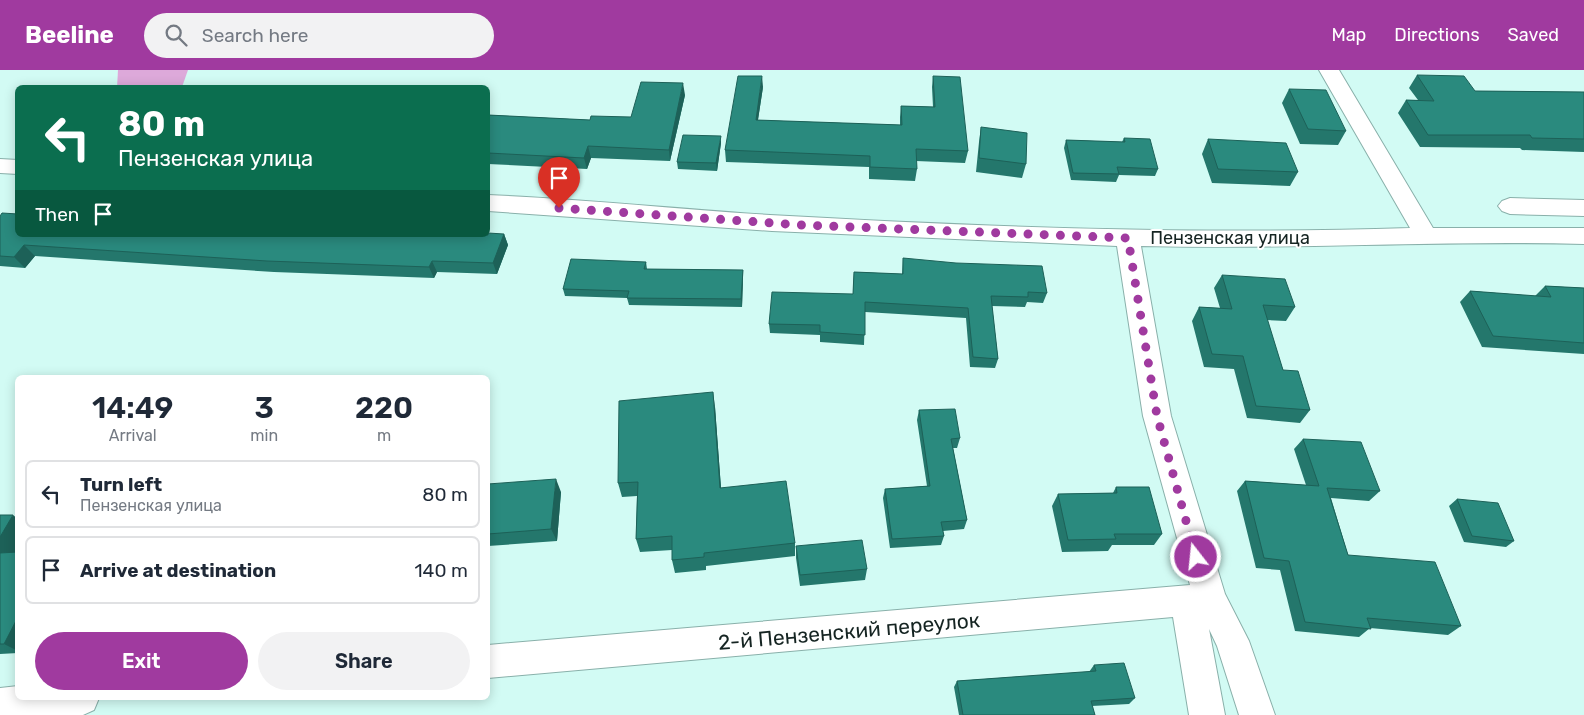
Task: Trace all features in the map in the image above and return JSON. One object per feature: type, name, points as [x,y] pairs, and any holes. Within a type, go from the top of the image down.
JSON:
[{"type":"street","points":[[1329,70],[1427,237]]},
{"type":"street","name":"Пензенская улица","points":[[490,203],[801,225],[1128,238],[1251,240],[1584,236]]},
{"type":"street","points":[[1510,206],[1584,208]]},
{"type":"street","points":[[1128,238],[1157,416],[1196,557],[1207,715]]},
{"type":"street","points":[[1199,600],[1232,641],[1257,715]]},
{"type":"street","name":"2-й Пензенский переулок","points":[[490,662],[1199,600]]},
{"type":"street","points":[[0,705],[59,700]]},
{"type":"shaded area","points":[[118,70],[188,70],[183,85],[117,85]]},
{"type":"building","points":[[1417,75],[1464,76],[1475,91],[1584,92],[1584,139],[1532,138],[1530,135],[1428,135],[1406,100],[1434,101]]},
{"type":"building","points":[[738,76],[762,76],[756,120],[902,125],[901,106],[935,107],[933,76],[960,77],[968,151],[916,149],[917,169],[870,167],[870,156],[725,150]]},
{"type":"building","points":[[641,82],[683,83],[669,150],[588,146],[584,158],[490,153],[490,115],[590,120],[591,116],[631,117]]},
{"type":"building","points":[[1289,89],[1326,90],[1346,131],[1308,129]]},
{"type":"building","points":[[981,127],[1027,133],[1026,164],[979,158]]},
{"type":"building","points":[[683,135],[721,136],[716,163],[677,162]]},
{"type":"building","points":[[1124,138],[1150,139],[1158,169],[1117,167],[1119,174],[1073,173],[1066,140],[1125,142]]},
{"type":"building","points":[[1208,139],[1286,143],[1298,172],[1218,169]]},
{"type":"building","points":[[2,213],[15,214],[15,237],[490,237],[490,233],[504,234],[493,263],[432,261],[429,267],[267,261],[24,245],[14,257],[0,256],[0,216]]},
{"type":"building","points":[[903,258],[956,263],[1042,266],[1047,293],[1028,292],[1028,297],[991,296],[998,359],[973,357],[968,308],[865,302],[865,335],[820,332],[820,325],[769,324],[772,292],[853,294],[854,272],[903,274]]},
{"type":"building","points":[[571,259],[646,262],[644,269],[743,270],[741,299],[627,298],[629,291],[563,289]]},
{"type":"building","points":[[1222,275],[1285,279],[1295,307],[1263,305],[1283,370],[1298,371],[1310,410],[1256,406],[1243,356],[1212,354],[1199,307],[1232,309]]},
{"type":"building","points":[[1545,286],[1584,288],[1584,343],[1493,336],[1470,291],[1551,297]]},
{"type":"building","points":[[713,392],[720,488],[786,481],[795,543],[704,553],[704,557],[672,560],[672,536],[636,539],[638,482],[618,483],[619,401]]},
{"type":"building","points":[[955,409],[960,438],[951,439],[967,520],[941,522],[944,536],[892,539],[885,489],[930,486],[919,410]]},
{"type":"building","points":[[1303,439],[1361,442],[1380,491],[1327,488],[1348,555],[1435,562],[1461,626],[1367,618],[1371,629],[1305,622],[1289,561],[1264,558],[1245,481],[1319,486]]},
{"type":"building","points":[[556,479],[551,529],[490,534],[490,484]]},
{"type":"building","points":[[1116,487],[1149,487],[1162,534],[1114,534],[1116,539],[1068,540],[1058,494],[1117,493]]},
{"type":"building","points":[[1457,499],[1498,503],[1514,541],[1472,536]]},
{"type":"building","points":[[0,515],[13,515],[0,537]]},
{"type":"building","points":[[862,540],[867,569],[800,575],[796,546]]},
{"type":"building","points":[[15,552],[15,623],[4,644],[0,644],[0,553]]},
{"type":"building","points":[[1124,663],[1135,698],[1091,701],[1095,715],[963,715],[957,681],[1096,671],[1094,665]]},
{"type":"route","points":[[559,208],[801,225],[1128,238],[1157,416],[1196,557]]}]
